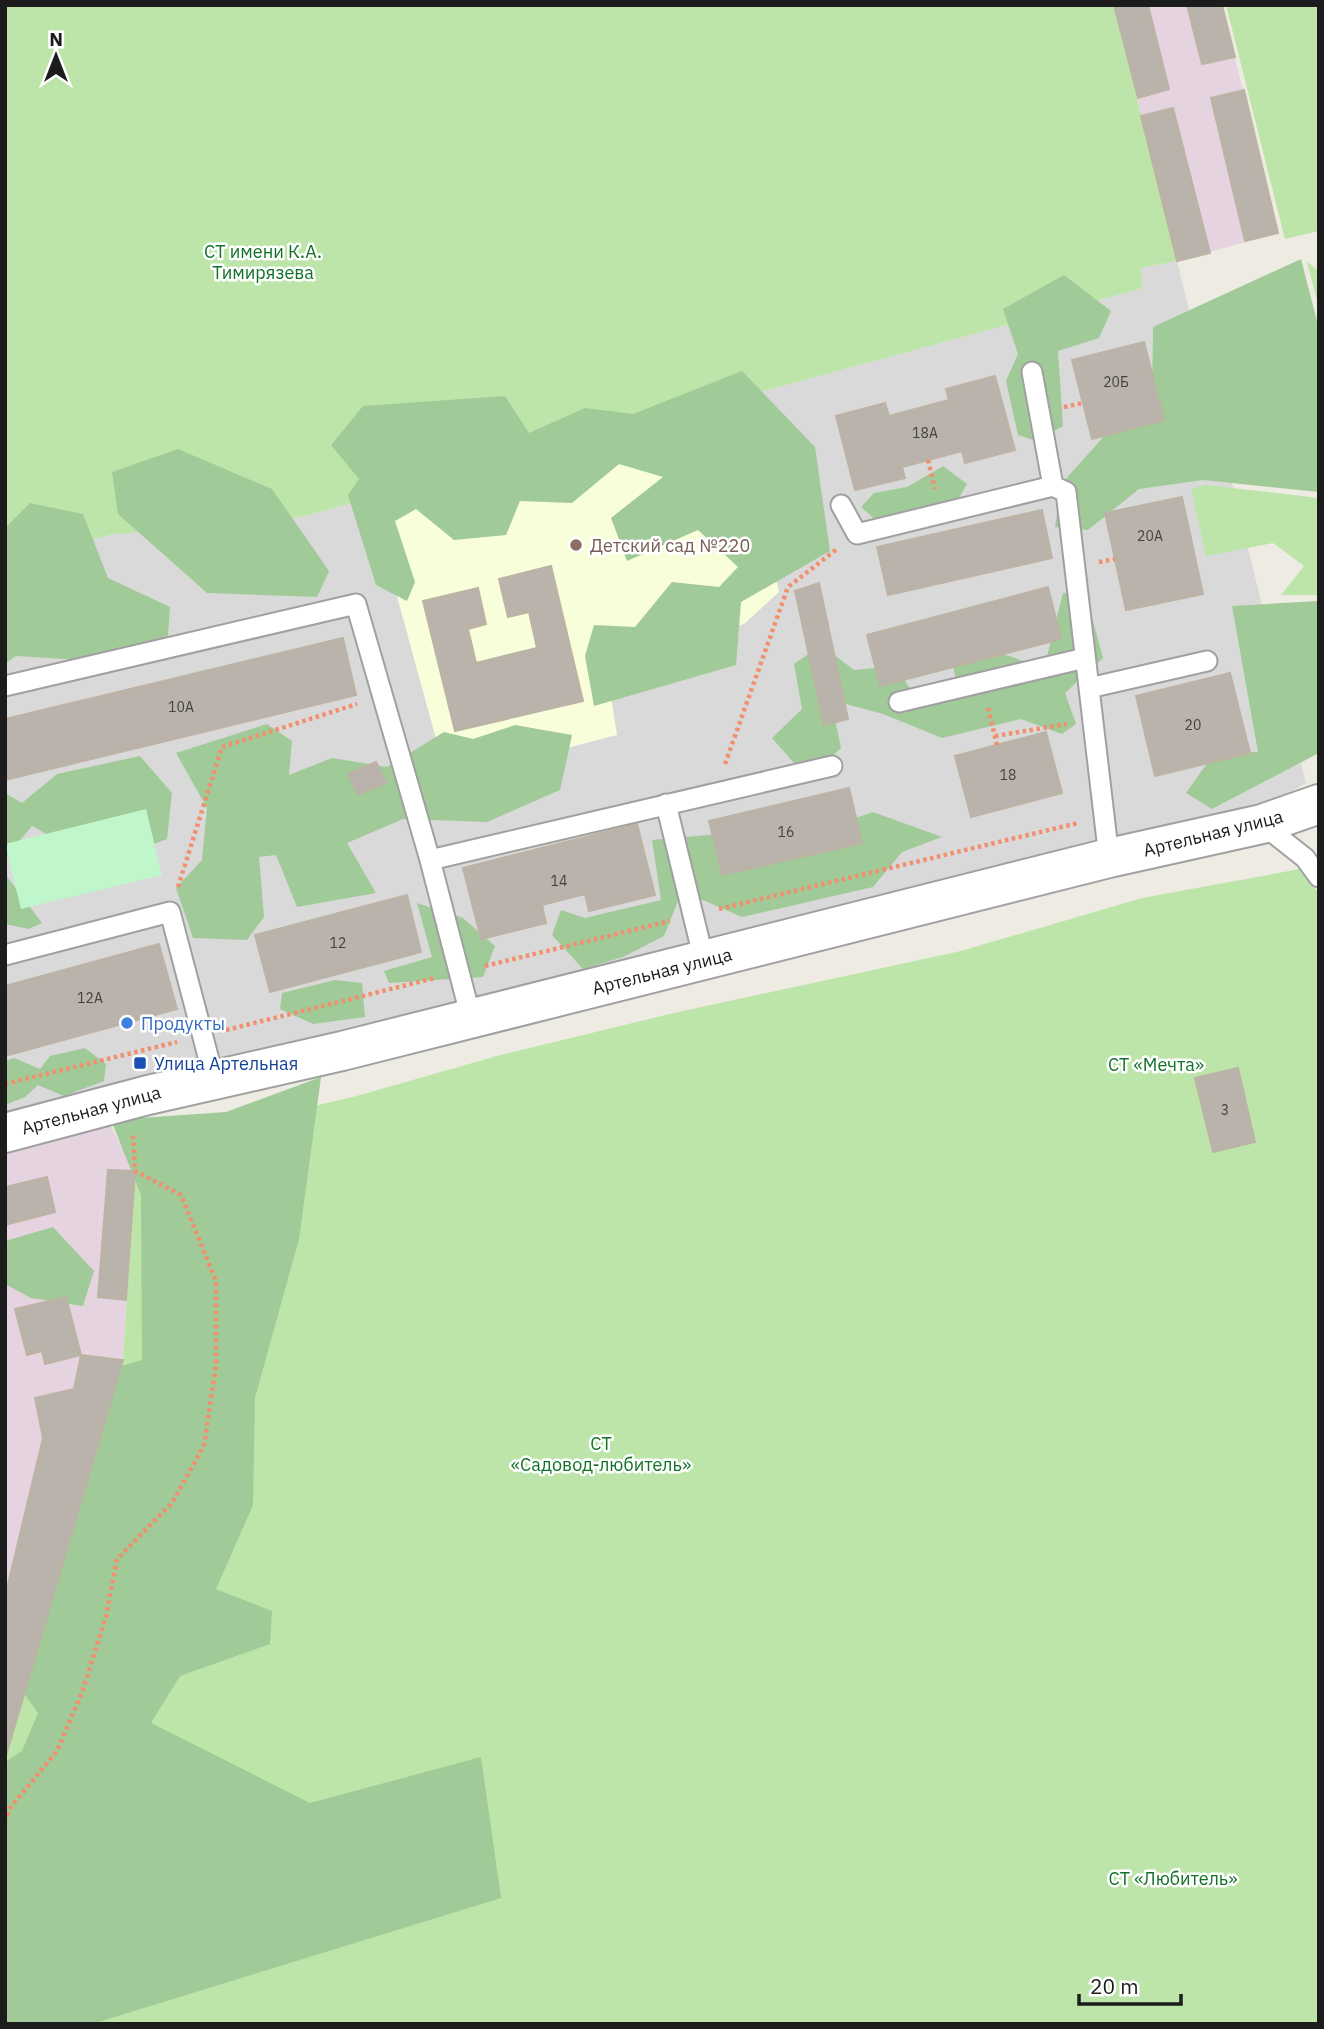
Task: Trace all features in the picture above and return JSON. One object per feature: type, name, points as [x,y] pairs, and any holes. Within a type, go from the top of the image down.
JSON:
[{"type":"street","name":"Артельная улица","points":[[5,1133],[1109,858],[1262,824],[1319,804]]},
{"type":"lane","points":[[1032,372],[1053,486]]},
{"type":"lane","points":[[841,505],[858,534],[1053,486],[1066,492],[1102,818],[1109,858]]},
{"type":"lane","points":[[5,686],[356,604],[430,860],[471,1018]]},
{"type":"lane","points":[[899,702],[1085,658]]},
{"type":"lane","points":[[1089,688],[1207,661]]},
{"type":"lane","points":[[430,860],[832,766]]},
{"type":"lane","points":[[666,804],[704,960]]},
{"type":"lane","points":[[1262,824],[1305,858],[1319,877]]},
{"type":"lane","points":[[5,955],[170,912],[214,1079]]},
{"type":"path","points":[[714,793],[788,587],[858,534]]},
{"type":"path","points":[[982,683],[997,745]]},
{"type":"path","points":[[170,912],[222,747],[365,701]]},
{"type":"path","points":[[995,736],[1092,720]]},
{"type":"path","points":[[5,1084],[693,915],[1102,818]]},
{"type":"path","points":[[5,1822],[10,1808],[57,1751],[78,1702],[106,1616],[117,1559],[172,1503],[204,1445],[216,1365],[216,1281],[181,1195],[135,1171],[133,1124]]},
{"type":"shaded area","points":[[1114,5],[1222,5],[1278,233],[1177,261]]},
{"type":"shaded area","points":[[1177,261],[1306,783],[1259,809],[5,1121],[5,561],[114,534],[278,522],[308,515],[1143,288],[1140,268]]},
{"type":"shaded area","name":"Детский сад №220","points":[[734,399],[779,592],[744,624],[607,671],[617,735],[447,779],[370,498]]},
{"type":"shaded area","points":[[146,809],[162,875],[21,909],[5,844]]},
{"type":"shaded area","points":[[110,1125],[135,1171],[123,1360],[5,1759],[5,1151]]},
{"type":"green space","name":"СТ имени К.А. Тимирязева","points":[[5,5],[1114,5],[1177,261],[1140,268],[1143,288],[308,515],[278,522],[114,534],[5,561]]},
{"type":"green space","points":[[1226,5],[1319,5],[1319,231],[1285,239]]},
{"type":"green space","points":[[1301,259],[1319,329],[1319,492],[1203,480],[1139,489],[1088,530],[1055,527],[1062,483],[1117,422],[1152,410],[1153,327]]},
{"type":"green space","points":[[1307,262],[1319,271],[1319,308]]},
{"type":"green space","points":[[1064,275],[1111,311],[1099,338],[1058,351],[1063,426],[1036,441],[1018,435],[1006,381],[1018,354],[1003,309]]},
{"type":"green space","points":[[742,371],[815,447],[830,551],[741,602],[736,665],[594,706],[585,656],[594,625],[635,627],[672,582],[719,587],[738,567],[698,530],[627,561],[611,518],[663,477],[619,464],[572,503],[520,501],[506,535],[454,540],[416,509],[395,521],[415,582],[407,601],[376,585],[348,495],[359,479],[331,445],[363,406],[505,396],[529,433],[585,408],[633,414]]},
{"type":"green space","points":[[178,449],[272,489],[329,571],[317,597],[207,593],[118,514],[112,472]]},
{"type":"green space","points":[[943,466],[967,484],[947,519],[888,531],[861,507],[874,493],[907,487]]},
{"type":"green space","points":[[1206,485],[1319,498],[1319,595],[1281,595],[1304,566],[1273,543],[1206,556],[1191,489]]},
{"type":"green space","points":[[30,503],[83,514],[108,578],[170,607],[168,636],[80,660],[16,656],[5,664],[5,528]]},
{"type":"green space","points":[[1085,592],[1103,658],[1065,693],[1076,724],[1062,734],[1021,719],[942,738],[883,714],[831,700],[841,748],[808,779],[772,738],[802,709],[794,664],[821,645],[854,670],[896,666],[920,705],[960,696],[949,650],[962,640],[1044,668],[1063,593]]},
{"type":"green space","points":[[1319,601],[1319,753],[1212,809],[1186,793],[1215,752],[1258,752],[1232,606]]},
{"type":"green space","points":[[267,724],[292,741],[289,775],[332,758],[387,767],[444,732],[473,739],[515,725],[572,735],[560,790],[487,822],[403,819],[347,843],[376,893],[297,907],[276,855],[259,857],[264,917],[247,940],[193,938],[176,888],[202,860],[207,808],[176,753]]},
{"type":"green space","points":[[140,756],[172,793],[167,839],[100,864],[32,826],[5,858],[5,793],[22,803],[57,774]]},
{"type":"green space","points":[[873,812],[942,837],[902,852],[873,887],[742,917],[682,891],[664,936],[623,957],[583,969],[552,935],[561,910],[585,918],[661,900],[652,840],[841,823]]},
{"type":"green space","name":"СТ «Садовод-любитель»","points":[[1300,869],[1319,894],[1319,2024],[5,2024],[5,1759],[123,1360],[135,1171],[209,1130],[353,1097],[497,1056],[678,1012],[961,951],[1142,898]]},
{"type":"green space","points":[[5,874],[42,923],[29,929],[5,924]]},
{"type":"green space","points":[[417,903],[463,918],[495,946],[483,977],[389,983],[384,971],[432,957]]},
{"type":"green space","points":[[335,980],[362,983],[365,1017],[313,1024],[280,1009],[282,993]]},
{"type":"green space","points":[[85,1048],[106,1064],[104,1081],[64,1096],[38,1085],[25,1097],[5,1105],[5,1061],[14,1058],[40,1069],[50,1056]]},
{"type":"green space","points":[[321,1077],[299,1239],[255,1398],[253,1505],[216,1589],[272,1611],[270,1644],[180,1676],[151,1723],[310,1803],[481,1757],[501,1898],[92,2024],[5,2024],[5,1762],[22,1751],[38,1713],[15,1681],[91,1375],[142,1360],[141,1195],[111,1120],[226,1112]]},
{"type":"green space","points":[[53,1227],[94,1271],[83,1306],[31,1298],[5,1284],[5,1241]]},
{"type":"building","points":[[1114,5],[1148,5],[1169,89],[1138,98]]},
{"type":"building","points":[[1187,5],[1222,5],[1235,57],[1202,64]]},
{"type":"building","points":[[1244,90],[1278,233],[1245,241],[1211,98]]},
{"type":"building","points":[[1173,108],[1210,253],[1177,261],[1141,116]]},
{"type":"building","points":[[1144,342],[1164,420],[1092,439],[1072,360]]},
{"type":"building","points":[[995,376],[1015,450],[965,463],[962,451],[902,467],[905,478],[855,490],[836,416],[885,403],[889,416],[949,400],[946,389]]},
{"type":"building","points":[[1182,497],[1203,594],[1126,610],[1105,513]]},
{"type":"building","points":[[1042,510],[1052,558],[888,595],[877,547]]},
{"type":"building","points":[[551,566],[583,701],[455,731],[423,601],[478,588],[486,624],[468,629],[476,663],[537,648],[529,612],[508,617],[499,579]]},
{"type":"building","points":[[819,583],[848,719],[824,725],[795,591]]},
{"type":"building","points":[[1048,587],[1061,639],[880,686],[867,635]]},
{"type":"building","points":[[343,638],[356,695],[5,780],[5,719]]},
{"type":"building","points":[[1230,673],[1250,753],[1155,776],[1136,696]]},
{"type":"building","points":[[1046,732],[1062,793],[971,817],[955,756]]},
{"type":"building","points":[[376,762],[386,783],[358,795],[348,774]]},
{"type":"building","points":[[849,788],[862,843],[722,875],[709,821]]},
{"type":"building","points":[[637,824],[655,895],[589,911],[585,894],[542,905],[546,923],[481,939],[463,868]]},
{"type":"building","points":[[407,895],[421,952],[270,992],[255,935]]},
{"type":"building","points":[[159,944],[177,1009],[5,1056],[5,986]]},
{"type":"building","points":[[1238,1068],[1255,1142],[1213,1152],[1195,1078]]},
{"type":"building","points":[[108,1170],[135,1171],[126,1300],[98,1297]]},
{"type":"building","points":[[47,1177],[55,1212],[5,1225],[5,1187]]},
{"type":"building","points":[[66,1297],[81,1355],[45,1364],[42,1351],[27,1355],[15,1309]]},
{"type":"building","points":[[81,1355],[123,1360],[5,1759],[5,1597],[43,1438],[35,1398],[74,1389]]},
{"type":"place","name":"Детский сад №220","points":[[576,545]]},
{"type":"place","name":"Продукты","points":[[127,1023]]},
{"type":"place","name":"Улица Артельная","points":[[140,1063]]},
{"type":"park label","name":"СТ «Мечта»","points":[[1156,1064]]},
{"type":"park label","name":"СТ «Любитель»","points":[[1173,1878]]}]
